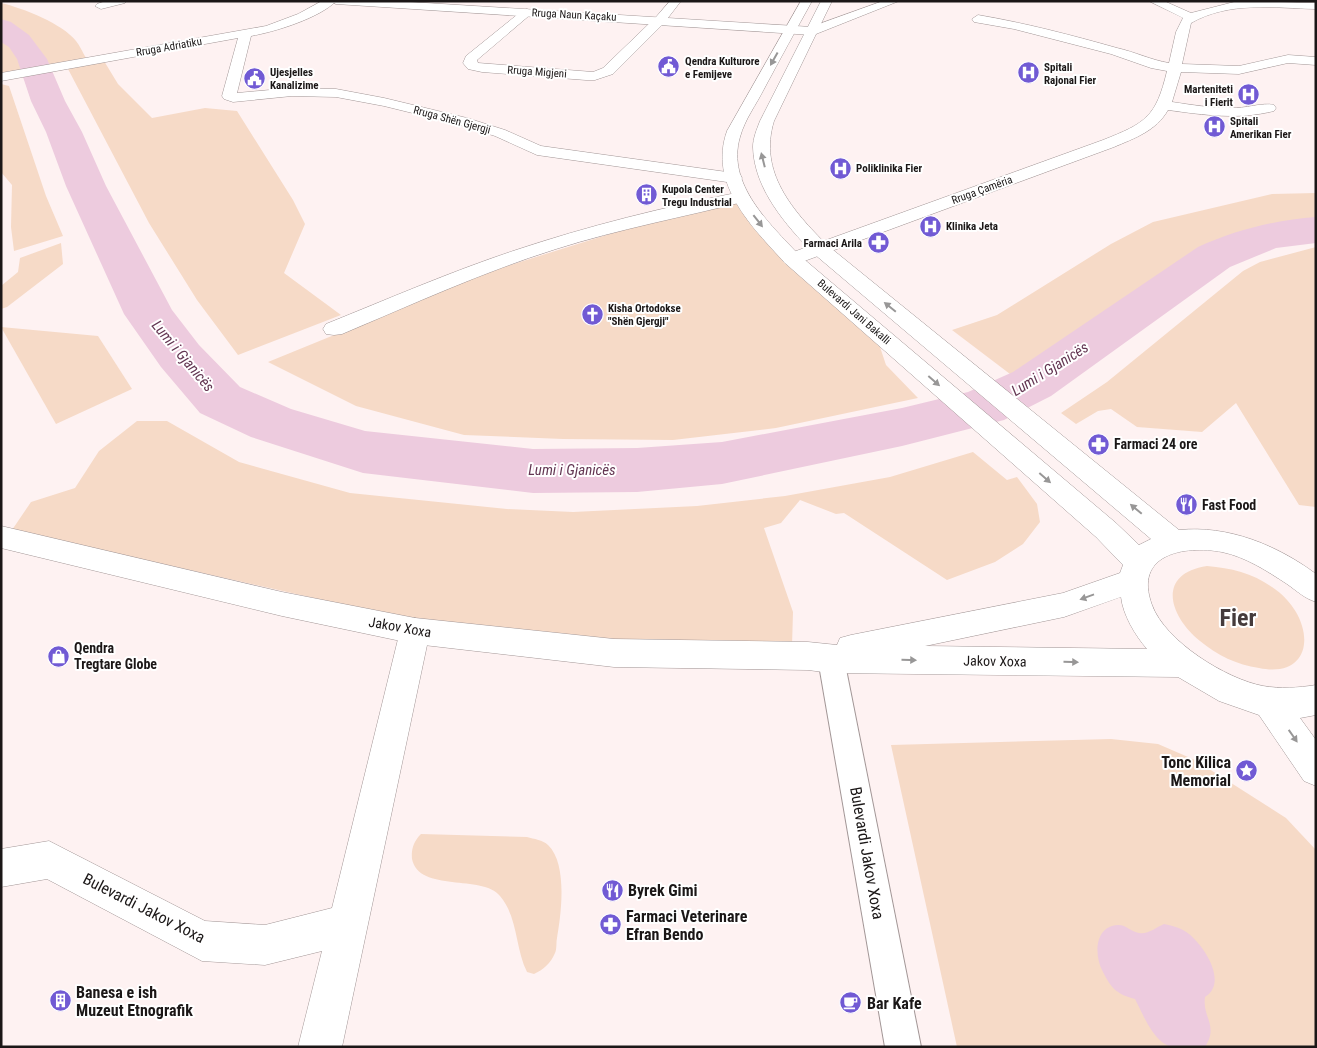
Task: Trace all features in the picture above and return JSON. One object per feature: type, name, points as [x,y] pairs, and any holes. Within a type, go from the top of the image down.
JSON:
[{"type":"street","points":[[101,6],[121,1]]},
{"type":"street","name":"Rruga Adriatiku","points":[[1,77],[245,34],[285,24],[331,1]]},
{"type":"street","name":"Rruga Naun Kaçaku","points":[[336,1],[812,31]]},
{"type":"street","points":[[532,13],[547,1]]},
{"type":"street","points":[[660,20],[676,1]]},
{"type":"street","name":"Bulevardi Jani Bakalli","points":[[807,1],[736,126],[730,146],[732,172],[741,197],[761,226],[792,259],[1106,530],[1136,571]]},
{"type":"street","name":"Bulevardi Jani Bakalli","points":[[827,1],[767,121],[762,139],[761,149],[764,165],[782,206],[802,231],[820,249],[1173,541]]},
{"type":"street","points":[[812,31],[894,1]]},
{"type":"street","points":[[1154,1],[1191,17],[1249,2],[1316,6]]},
{"type":"street","name":"Rruga Migjeni","points":[[532,13],[471,59],[470,63],[482,68],[586,76],[603,74],[660,20]]},
{"type":"street","name":"Rruga Çamëria","points":[[792,259],[1120,138],[1153,121],[1162,105],[1175,68],[1184,26],[1191,17]]},
{"type":"street","points":[[978,19],[1014,25],[1116,51],[1156,65],[1175,68],[1239,70],[1283,59],[1316,61]]},
{"type":"street","name":"Rruga Shën Gjergji","points":[[245,34],[229,96],[233,98],[292,92],[336,93],[384,102],[462,121],[500,133],[538,150],[734,178]]},
{"type":"street","points":[[1162,105],[1240,114],[1269,108]]},
{"type":"street","points":[[334,329],[488,266],[671,211],[741,197]]},
{"type":"street","name":"Jakov Xoxa","points":[[1,537],[282,604],[415,631],[614,653],[1182,663]]},
{"type":"street","points":[[1308,579],[1269,558],[1241,547],[1215,540],[1190,539],[1173,541],[1150,550],[1136,571],[1134,599],[1141,615],[1160,642],[1182,663],[1209,681],[1239,694],[1270,703],[1306,704],[1316,700]]},
{"type":"street","name":"Jakov Xoxa","points":[[819,658],[1064,605],[1136,571]]},
{"type":"street","points":[[320,1047],[415,631]]},
{"type":"street","name":"Bulevardi Jakov Xoxa","points":[[819,658],[903,1047]]},
{"type":"street","points":[[1270,703],[1316,769]]},
{"type":"street","name":"Bulevardi Jakov Xoxa","points":[[1,868],[49,860],[202,941],[265,945],[348,924]]},
{"type":"shaded area","points":[[1,3],[31,13],[62,29],[76,41],[86,58],[1,73]]},
{"type":"shaded area","points":[[104,61],[118,84],[152,118],[205,108],[237,111],[293,200],[305,224],[284,273],[341,315],[238,355],[197,300],[149,223],[68,69]]},
{"type":"shaded area","points":[[1,84],[9,86],[46,196],[63,236],[14,251],[11,227],[12,185],[1,172]]},
{"type":"shaded area","points":[[1316,193],[1316,222],[1260,229],[1206,245],[1062,348],[1026,369],[1010,374],[952,330],[997,315],[1111,244],[1153,222],[1272,194]]},
{"type":"shaded area","points":[[738,201],[879,344],[886,365],[918,398],[776,428],[673,440],[563,439],[464,435],[356,406],[268,362],[491,271],[674,214]]},
{"type":"shaded area","points":[[61,243],[63,264],[7,307],[1,309],[1,286],[18,272],[20,258]]},
{"type":"shaded area","points":[[1316,247],[1316,507],[1299,505],[1236,403],[1202,432],[1137,427],[1111,409],[1098,411],[1076,424],[1061,413],[1107,382],[1243,271],[1260,262]]},
{"type":"shaded area","points":[[1,327],[98,336],[132,389],[56,424]]},
{"type":"shaded area","points":[[137,421],[167,421],[239,462],[350,493],[507,509],[573,512],[697,506],[785,496],[890,477],[973,452],[1007,480],[1017,477],[1037,504],[1040,522],[1023,544],[995,562],[947,580],[844,513],[836,514],[800,500],[781,523],[764,528],[793,612],[792,646],[612,643],[425,623],[12,530],[31,502],[75,488],[99,451]]},
{"type":"shaded area","points":[[1207,566],[1224,568],[1249,575],[1272,587],[1287,600],[1297,614],[1303,629],[1304,643],[1300,656],[1292,665],[1278,669],[1259,668],[1243,664],[1213,651],[1189,631],[1175,608],[1174,587],[1180,578],[1191,570]]},
{"type":"shaded area","points":[[1111,739],[1158,744],[1195,760],[1286,818],[1316,850],[1316,1047],[957,1047],[891,745]]},
{"type":"shaded area","points":[[421,834],[527,837],[548,845],[558,864],[562,890],[556,950],[546,966],[534,974],[527,972],[510,913],[500,896],[492,889],[438,880],[426,876],[417,869],[412,859],[412,852],[415,842]]},
{"type":"shaded area","points":[[1164,924],[1174,926],[1189,934],[1201,947],[1212,965],[1214,983],[1212,991],[1205,997],[1210,1033],[1205,1047],[1173,1047],[1166,1045],[1150,1028],[1135,999],[1123,995],[1115,989],[1108,981],[1099,964],[1098,942],[1105,930],[1121,925],[1142,933],[1149,932]]},
{"type":"waterway","name":"Lumi i Gjanicës","points":[[1,28],[19,41],[32,59],[48,101],[64,132],[86,186],[149,314],[180,356],[220,400],[271,423],[363,452],[533,471],[637,470],[722,463],[902,427],[984,407],[1032,384],[1214,257],[1226,251],[1264,238],[1316,230]]},
{"type":"place","name":"Qendra Kulturore e Femijeve","points":[[669,67]]},
{"type":"place","name":"Spitali Rajonal Fier","points":[[1028,73]]},
{"type":"place","name":"Ujesjelles Kanalizime","points":[[254,78]]},
{"type":"place","name":"Marteniteti i Fierit","points":[[1249,95]]},
{"type":"place","name":"Spitali Amerikan Fier","points":[[1214,127]]},
{"type":"place","name":"Poliklinika Fier","points":[[840,168]]},
{"type":"place","name":"Kupola Center Tregu Industrial","points":[[646,195]]},
{"type":"place","name":"Klinika Jeta","points":[[930,226]]},
{"type":"place","name":"Farmaci Arila","points":[[878,243]]},
{"type":"place","name":"Kisha Ortodokse \"Shën Gjergji\"","points":[[592,314]]},
{"type":"place","name":"Farmaci 24 ore","points":[[1098,444]]},
{"type":"place","name":"Fast Food","points":[[1186,505]]},
{"type":"place","name":"Qendra Tregtare Globe","points":[[58,656]]},
{"type":"place","name":"Tonc Kilica Memorial","points":[[1247,771]]},
{"type":"place","name":"Byrek Gimi","points":[[612,890]]},
{"type":"place","name":"Farmaci Veterinare Efran Bendo","points":[[610,925]]},
{"type":"place","name":"Banesa e ish Muzeut Etnografik","points":[[60,1001]]},
{"type":"place","name":"Bar Kafe","points":[[851,1003]]},
{"type":"district","name":"Fier","points":[[1238,618]]}]
